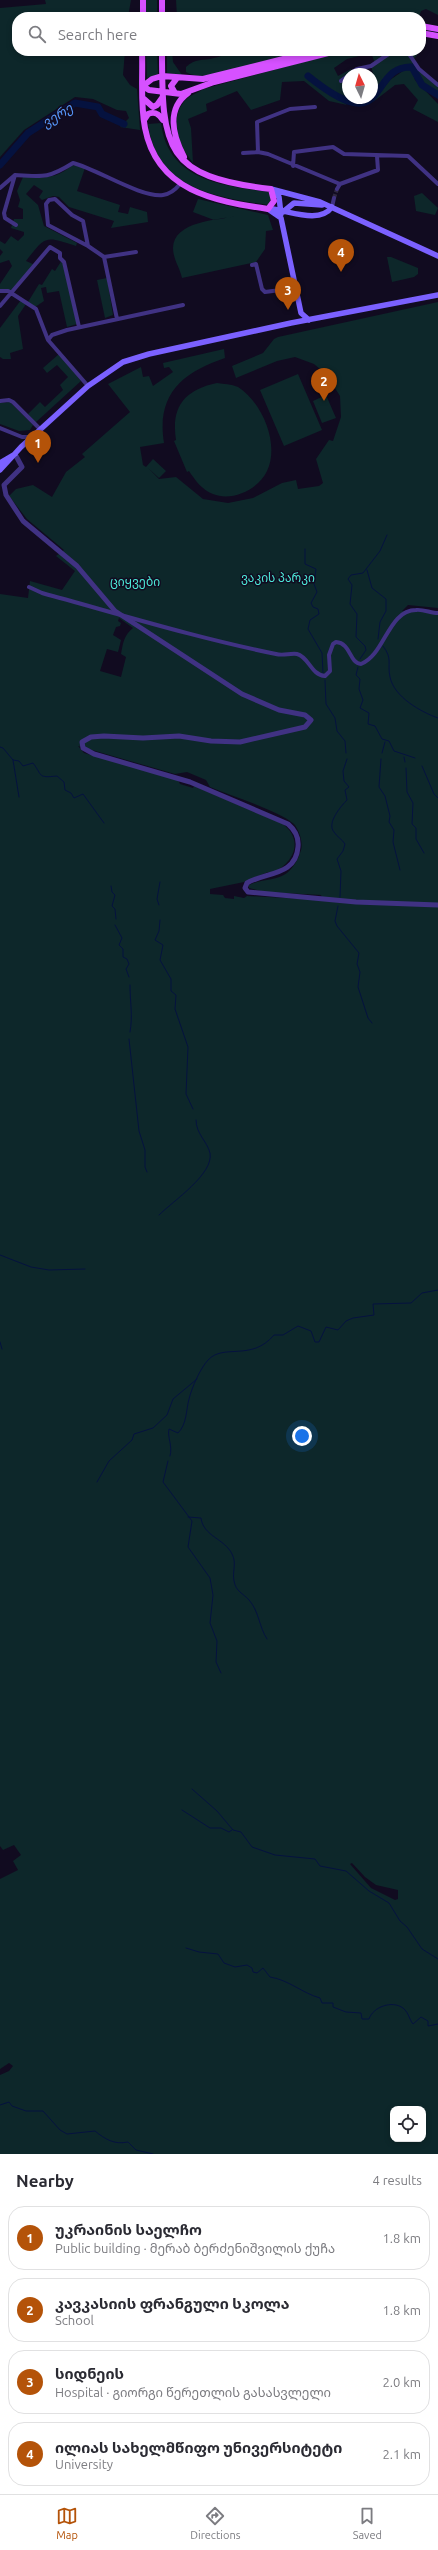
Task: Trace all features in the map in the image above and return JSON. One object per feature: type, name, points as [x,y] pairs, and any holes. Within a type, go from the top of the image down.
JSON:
[{"type":"main road","points":[[143,0],[143,12]]},
{"type":"main road","points":[[162,0],[162,12]]},
{"type":"main road","points":[[426,27],[438,30]]},
{"type":"main road","points":[[426,34],[438,36]]},
{"type":"main road","points":[[142,56],[144,122],[147,137],[158,160],[180,184],[197,193],[219,201],[295,212],[317,217],[326,214],[330,206]]},
{"type":"main road","points":[[162,56],[162,98],[164,120],[171,143],[187,163],[215,180],[295,194],[330,206],[438,256]]},
{"type":"main road","points":[[143,86],[152,79],[162,76],[203,79],[295,56]]},
{"type":"main road","points":[[143,86],[148,90],[176,93],[317,56]]},
{"type":"main road","points":[[176,93],[171,87],[177,78]]},
{"type":"main road","points":[[187,163],[176,140],[174,119],[181,99],[196,88]]},
{"type":"main road","points":[[143,97],[147,104],[153,107],[157,106],[162,98]]},
{"type":"main road","points":[[144,122],[147,115],[152,112],[158,114],[164,120]]},
{"type":"main road","points":[[268,208],[274,201],[271,189]]},
{"type":"main road","points":[[271,189],[279,197],[282,210],[281,218],[301,313],[299,318],[291,323]]},
{"type":"main road","points":[[282,210],[294,203],[330,206]]},
{"type":"main road","points":[[268,208],[281,218]]},
{"type":"main road","points":[[281,218],[286,213],[295,212]]},
{"type":"main road","points":[[0,470],[14,454],[88,386],[109,369],[130,359],[291,323],[438,295]]},
{"type":"main road","points":[[301,313],[309,320]]},
{"type":"main road","points":[[0,463],[14,454]]},
{"type":"street","points":[[362,68],[371,66],[386,56]]},
{"type":"street","points":[[410,56],[419,69],[438,85]]},
{"type":"street","points":[[258,152],[257,122],[290,109],[315,107]]},
{"type":"street","points":[[293,166],[294,152],[333,147],[344,154],[408,156],[438,184]]},
{"type":"street","points":[[243,153],[258,152],[340,184]]},
{"type":"street","points":[[337,189],[340,184],[378,170],[378,156]]},
{"type":"street","points":[[0,188],[15,175],[53,175],[65,170],[73,162],[148,193],[162,195],[171,192],[180,184]]},
{"type":"street","points":[[15,175],[4,213],[5,218],[16,225]]},
{"type":"street","points":[[330,206],[334,198]]},
{"type":"street","points":[[88,246],[82,219],[72,215],[58,200],[49,200],[46,204],[48,226],[88,246],[104,256],[136,252]]},
{"type":"street","points":[[0,306],[50,247],[60,253],[60,258],[64,262],[79,327]]},
{"type":"street","points":[[104,256],[117,319]]},
{"type":"street","points":[[252,265],[256,264],[262,289],[265,292],[296,288]]},
{"type":"street","points":[[0,291],[11,292],[36,309],[48,340],[88,386]]},
{"type":"street","points":[[48,340],[52,335],[79,327],[183,305]]},
{"type":"street","points":[[0,401],[9,400],[13,402],[41,430]]},
{"type":"street","points":[[0,428],[22,436],[32,437]]},
{"type":"street","points":[[14,454],[22,467],[4,485],[4,491],[8,500],[24,521],[81,570],[119,614],[242,694],[279,710],[305,715],[311,721],[305,727],[240,742],[211,741],[179,736],[143,738],[104,736],[85,739],[82,742],[83,748],[104,757],[190,782],[288,824],[298,839],[296,857],[289,866],[279,873],[247,883],[245,888],[248,892],[356,902],[438,906]]},
{"type":"street","points":[[29,587],[119,614],[242,647],[282,655],[296,654],[301,656],[317,674],[325,676],[330,671],[329,655],[333,644],[336,642],[344,644],[357,663],[364,663],[373,654],[404,613],[416,610],[438,613]]},
{"type":"green space","points":[[45,0],[131,0],[129,12],[12,12],[12,56],[125,56],[123,75],[130,85],[137,89],[140,130],[120,127],[129,118],[126,111],[117,110],[93,99],[75,97],[24,130],[0,157],[0,8],[46,4]]},
{"type":"green space","points":[[146,0],[157,0],[157,12],[146,12]]},
{"type":"green space","points":[[176,0],[438,0],[438,15],[426,9],[421,12],[177,12]]},
{"type":"green space","points":[[146,56],[157,56],[158,75],[147,78]]},
{"type":"green space","points":[[167,56],[172,56],[173,62],[182,75],[167,73]]},
{"type":"green space","points":[[325,56],[359,56],[347,59],[334,68],[338,76],[342,74],[342,98],[309,74],[307,77],[342,102],[342,104],[329,101],[304,81],[282,82],[280,100],[251,110],[237,91],[206,104],[207,111],[188,119],[191,128],[193,163],[180,142],[177,118],[179,110],[185,100],[203,89]]},
{"type":"green space","points":[[372,56],[416,56],[414,59],[419,69],[438,85],[438,99],[418,78],[413,66],[405,66],[394,71],[378,89],[378,68],[372,68],[371,66],[375,63]]},
{"type":"green space","points":[[218,57],[281,57],[246,68],[218,74],[205,76],[194,75],[186,72],[186,67],[193,62]]},
{"type":"green space","points":[[406,69],[412,70],[415,80],[438,104],[438,122],[413,109],[418,100],[404,84],[395,85],[378,98],[378,96],[390,80]]},
{"type":"green space","points":[[161,123],[166,142],[175,157],[186,169],[217,183],[270,192],[271,200],[268,205],[209,193],[192,186],[176,176],[163,163],[154,146],[148,124]]},
{"type":"green space","points":[[72,165],[85,168],[77,191],[120,205],[118,212],[128,214],[130,207],[147,212],[148,222],[111,228],[114,221],[69,207],[59,197],[53,196],[42,200],[39,197],[43,191],[34,185],[26,194],[38,205],[44,226],[77,243],[76,246],[52,239],[42,242],[26,261],[35,265],[11,291],[0,290],[0,284],[12,266],[9,260],[0,263],[0,256],[3,252],[0,249],[0,241],[5,244],[11,236],[18,241],[24,235],[24,232],[11,228],[14,219],[23,219],[23,209],[18,207],[20,200],[17,191],[23,177],[49,177],[67,170]]},
{"type":"green space","points":[[422,193],[438,208],[435,215],[416,211],[414,196]]},
{"type":"green space","points":[[198,199],[268,215],[273,230],[266,231],[265,249],[256,262],[182,278],[173,252],[175,239],[188,227],[198,223],[214,220],[193,212]]},
{"type":"green space","points":[[387,257],[391,257],[418,268],[418,274],[414,277],[392,282]]},
{"type":"green space","points":[[62,260],[77,324],[67,327],[59,291],[47,293],[46,287],[41,288],[44,301],[35,307],[28,302],[39,284],[42,285],[52,269],[55,271]]},
{"type":"green space","points":[[107,278],[113,315],[105,318],[97,280]]},
{"type":"green space","points":[[21,300],[26,304],[18,316],[23,349],[10,353],[11,359],[3,359],[0,357],[0,328]]},
{"type":"green space","points":[[438,302],[438,608],[408,605],[402,611],[438,611],[438,2154],[0,2154],[0,2075],[9,2071],[13,2066],[9,2063],[0,2069],[0,1879],[18,1870],[13,1861],[21,1855],[14,1845],[3,1850],[0,1846],[0,594],[28,598],[30,581],[62,590],[75,571],[56,556],[64,550],[27,519],[9,496],[16,489],[33,485],[52,497],[66,472],[85,457],[82,454],[130,412],[108,384],[141,367],[143,377],[149,376],[153,386],[173,372],[169,367],[164,368],[163,363],[224,349],[225,358],[197,370],[185,378],[176,387],[169,398],[164,411],[164,443],[140,447],[143,465],[146,467],[153,459],[166,471],[159,478],[148,468],[159,479],[176,477],[203,499],[228,503],[253,498],[282,483],[296,480],[298,489],[319,486],[323,483],[316,459],[329,440],[333,441],[341,417],[340,396],[326,374],[314,364],[295,357],[277,361],[236,378],[232,366],[263,353],[274,339]],"holes":[[[119,618],[133,628],[128,633],[123,643],[121,654],[126,657],[121,677],[100,671],[107,649],[118,652],[121,640],[113,635],[116,627],[120,626],[121,623],[118,621]],[[78,746],[175,774],[187,772],[206,780],[210,787],[287,819],[294,824],[301,838],[302,846],[297,861],[283,876],[254,883],[249,885],[249,888],[265,892],[321,895],[323,900],[247,896],[244,898],[234,896],[234,899],[225,898],[223,895],[210,894],[210,889],[244,882],[268,872],[270,874],[285,865],[290,859],[295,845],[290,831],[283,824],[194,786],[193,788],[180,784],[178,780],[84,753]],[[352,1863],[365,1877],[376,1885],[398,1890],[398,1899],[395,1900],[371,1888],[350,1864]]]},
{"type":"green space","points":[[59,354],[81,381],[35,423],[28,414],[40,402],[45,407],[63,390],[60,385],[68,377],[57,365],[47,373],[43,368]]},
{"type":"green space","points":[[298,374],[322,430],[284,446],[260,390]]},
{"type":"green space","points":[[217,383],[238,387],[247,394],[261,413],[270,437],[271,449],[267,471],[258,483],[236,495],[220,496],[205,490],[189,471],[187,472],[174,441],[176,440],[176,418],[178,409],[182,402],[188,395],[196,390]]},
{"type":"green space","points":[[326,395],[336,418],[322,423],[313,401]]},
{"type":"green space","points":[[10,402],[33,425],[30,430],[19,431],[0,424],[0,403]]},
{"type":"waterway","name":"ვერე","points":[[308,76],[334,95],[353,103],[366,102],[374,96],[388,77],[398,70],[412,67],[422,85],[438,95]]},
{"type":"waterway","name":"ვერე","points":[[0,165],[28,133],[75,103],[98,107],[102,114],[124,124]]},
{"type":"waterway","points":[[360,659],[366,650],[365,646],[356,637],[357,614],[350,604],[352,585],[348,579],[351,575],[363,573],[380,551],[387,535]]},
{"type":"waterway","points":[[305,549],[305,564],[316,569],[314,584],[317,592],[311,603],[313,607],[318,609],[319,614],[310,620],[308,629],[322,653],[323,673]]},
{"type":"waterway","points":[[367,570],[372,588],[386,599],[386,611],[380,622],[378,639]]},
{"type":"waterway","points":[[383,646],[389,658],[390,677],[397,691],[416,708],[438,718]]},
{"type":"waterway","points":[[358,667],[356,675],[360,679],[359,689],[363,700],[360,708],[369,713],[368,724],[375,726],[382,739],[389,741],[394,751],[415,758]]},
{"type":"waterway","points":[[325,680],[326,704],[335,718],[337,731],[345,741],[346,753]]},
{"type":"waterway","points":[[382,753],[385,742]]},
{"type":"waterway","points":[[0,747],[3,748],[13,760],[19,761],[23,766],[33,763],[41,775],[46,777],[57,776],[64,782],[65,790],[71,793],[74,798],[83,794],[104,823]]},
{"type":"waterway","points":[[404,757],[405,762]]},
{"type":"waterway","points":[[340,897],[341,871],[337,859],[343,851],[345,844],[334,832],[332,824],[336,814],[347,800],[345,790],[349,787],[344,781],[343,771],[347,759]]},
{"type":"waterway","points":[[381,759],[379,787],[385,796],[390,816],[389,822],[394,830],[393,842],[400,870]]},
{"type":"waterway","points":[[13,760],[19,797]]},
{"type":"waterway","points":[[422,766],[434,794],[438,798]]},
{"type":"waterway","points":[[406,768],[407,792],[413,803],[412,824],[416,828],[416,839],[424,853]]},
{"type":"waterway","points":[[159,905],[157,899],[160,882]]},
{"type":"waterway","points":[[111,886],[112,892],[115,895],[112,906],[115,909],[116,919]]},
{"type":"waterway","points":[[338,906],[335,921],[337,926],[359,953],[357,964],[360,972],[358,987],[368,1018],[372,1023]]},
{"type":"waterway","points":[[160,920],[159,931],[155,940],[163,945],[160,960],[171,979],[171,991],[176,995],[175,1009],[188,1047],[186,1094],[193,1109]]},
{"type":"waterway","points":[[115,925],[122,938],[119,945],[123,949],[123,957],[127,959],[129,964],[126,969],[129,977]]},
{"type":"waterway","points":[[130,985],[130,1032]]},
{"type":"waterway","points":[[129,1039],[139,1131],[145,1150],[145,1167],[147,1172]]},
{"type":"waterway","points":[[159,1215],[191,1187],[206,1170],[210,1161],[209,1149],[196,1125],[196,1120]]},
{"type":"waterway","points":[[0,1255],[31,1267],[49,1270],[85,1269]]},
{"type":"waterway","points":[[170,1456],[171,1449],[169,1429],[178,1433],[181,1429],[185,1421],[190,1394],[197,1378],[202,1368],[214,1355],[256,1348],[265,1343],[274,1335],[283,1335],[298,1326],[311,1331],[315,1342],[319,1342],[326,1327],[338,1330],[346,1321],[353,1318],[374,1315],[373,1304],[411,1303],[422,1293],[438,1290]]},
{"type":"waterway","points":[[0,1342],[2,1349]]},
{"type":"waterway","points":[[97,1482],[109,1461],[132,1440],[134,1434],[153,1428],[167,1415],[173,1399],[197,1379]]},
{"type":"waterway","points":[[168,1461],[163,1482],[192,1521],[188,1547],[210,1578],[213,1595],[210,1623],[217,1641],[216,1662],[221,1673]]},
{"type":"waterway","points":[[188,1517],[201,1518],[206,1529],[229,1549],[234,1561],[235,1585],[252,1604],[267,1639]]},
{"type":"waterway","points":[[192,1789],[217,1811],[233,1830],[241,1832],[252,1847],[275,1855],[315,1859],[320,1866],[346,1871],[369,1891],[389,1903],[400,1921],[407,1927],[422,1949],[438,1959]]},
{"type":"waterway","points":[[182,1810],[210,1828],[221,1828],[229,1832],[232,1830]]},
{"type":"waterway","points":[[186,1948],[199,1952],[218,1954],[224,1963],[235,1967],[247,1965],[252,1968],[253,1972],[257,1973],[263,1968],[270,1977],[283,1981],[320,1998],[322,2003],[333,2003],[333,2007],[346,2012],[361,2013],[362,2019],[369,2019],[374,2011],[383,2006],[394,2005],[403,2008],[413,2024],[421,2017],[428,2021],[428,2026],[438,2024]]},
{"type":"waterway","points":[[0,2105],[9,2102],[12,2106],[26,2111],[43,2111],[60,2130],[67,2134],[95,2131],[110,2141],[118,2143],[128,2142],[136,2150],[153,2154]]},
{"type":"tunnel","points":[[334,198],[337,189]]},
{"type":"place","name":"ილიას სახელმწიფო უნივერსიტეტი","points":[[341,272]]},
{"type":"place","name":"სიდნეის","points":[[288,310]]},
{"type":"place","name":"კავკასიის ფრანგული სკოლა","points":[[324,401]]},
{"type":"place","name":"უკრაინის საელჩო","points":[[38,463]]},
{"type":"park label","name":"ვაკის პარკი","points":[[278,578]]},
{"type":"park label","name":"ციყვები","points":[[135,582]]}]
